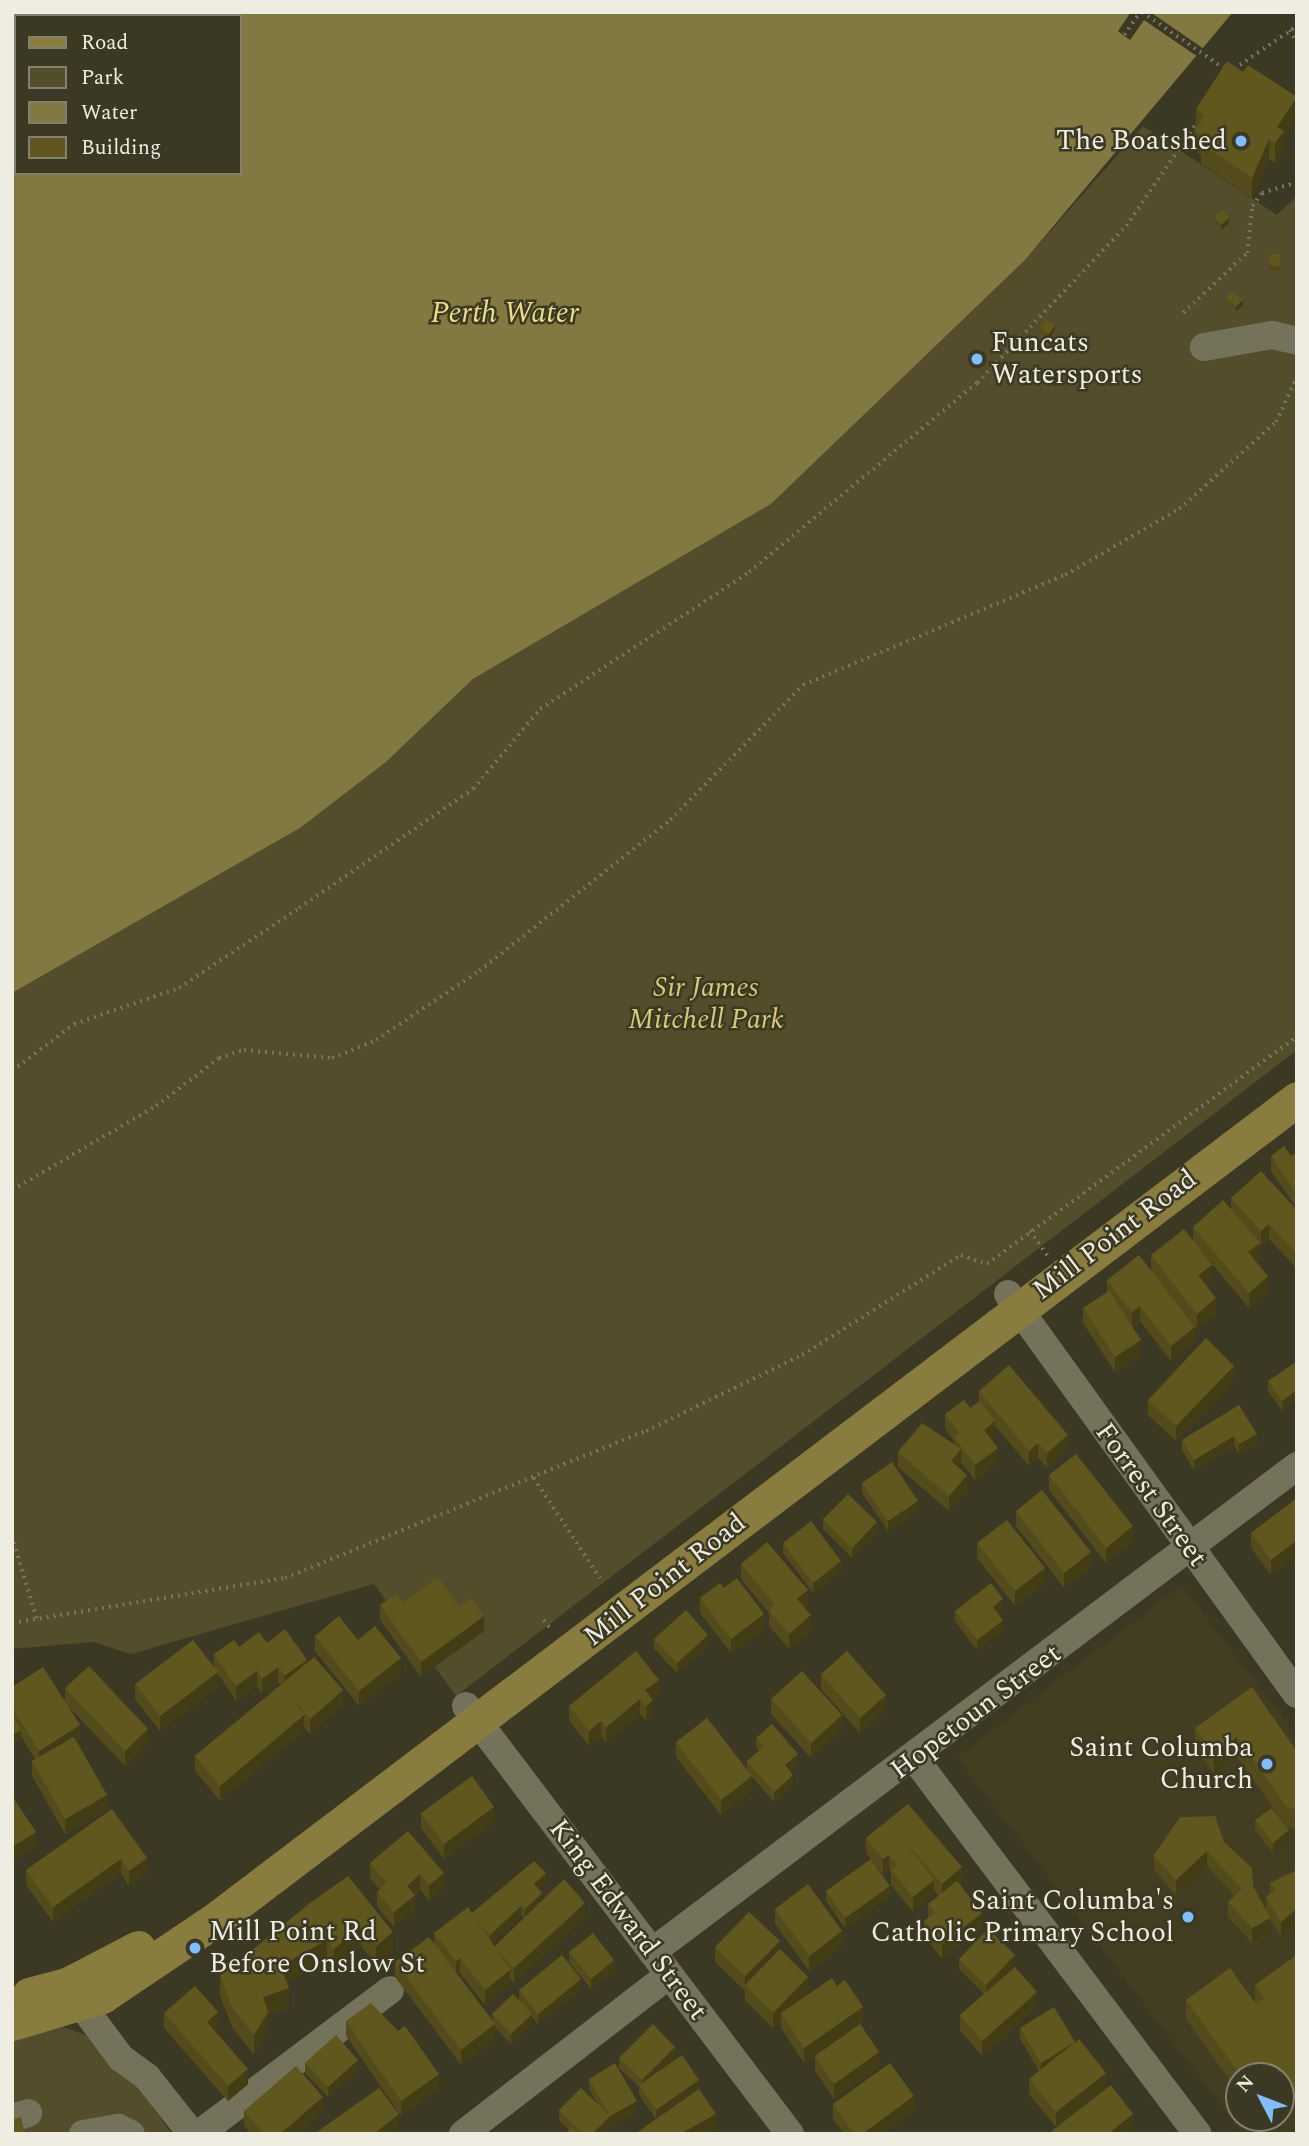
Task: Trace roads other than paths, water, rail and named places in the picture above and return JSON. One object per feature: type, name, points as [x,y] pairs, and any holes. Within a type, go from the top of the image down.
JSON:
[{"type":"main road","name":"Mill Point Road","points":[[12,2023],[85,1990],[152,1939],[472,1714],[1013,1301],[1297,1077]]},
{"type":"main road","name":"Mill Point Road","points":[[1013,1301],[1297,1099]]},
{"type":"main road","name":"Mill Point Road","points":[[12,2000],[85,1990]]},
{"type":"street","points":[[1204,347],[1272,335],[1297,341]]},
{"type":"street","name":"Forrest Street","points":[[1013,1301],[1189,1549],[1297,1694]]},
{"type":"street","name":"Hopetoun Street","points":[[652,1952],[915,1759],[1297,1466]]},
{"type":"street","name":"King Edward Street","points":[[472,1714],[790,2134]]},
{"type":"street","points":[[915,1759],[1198,2134]]},
{"type":"street","points":[[463,2134],[669,1975]]},
{"type":"street","points":[[85,1990],[137,2047],[148,2077],[192,2134]]},
{"type":"street","points":[[200,2134],[390,1990]]},
{"type":"street","points":[[83,2134],[118,2128],[131,2134]]},
{"type":"water","name":"Perth Water","points":[[12,12],[1233,12],[1025,260],[771,504],[473,679],[386,762],[300,828],[12,993]]},
{"type":"place","name":"The Boatshed","points":[[1241,141]]},
{"type":"place","name":"Funcats Watersports","points":[[977,359]]},
{"type":"place","name":"Saint Columba Church","points":[[1267,1764]]},
{"type":"place","name":"Saint Columba's Catholic Primary School","points":[[1188,1917]]},
{"type":"place","name":"Mill Point Rd Before Onslow St","points":[[195,1948]]},
{"type":"park label","name":"Sir James Mitchell Park","points":[[706,1004]]}]
